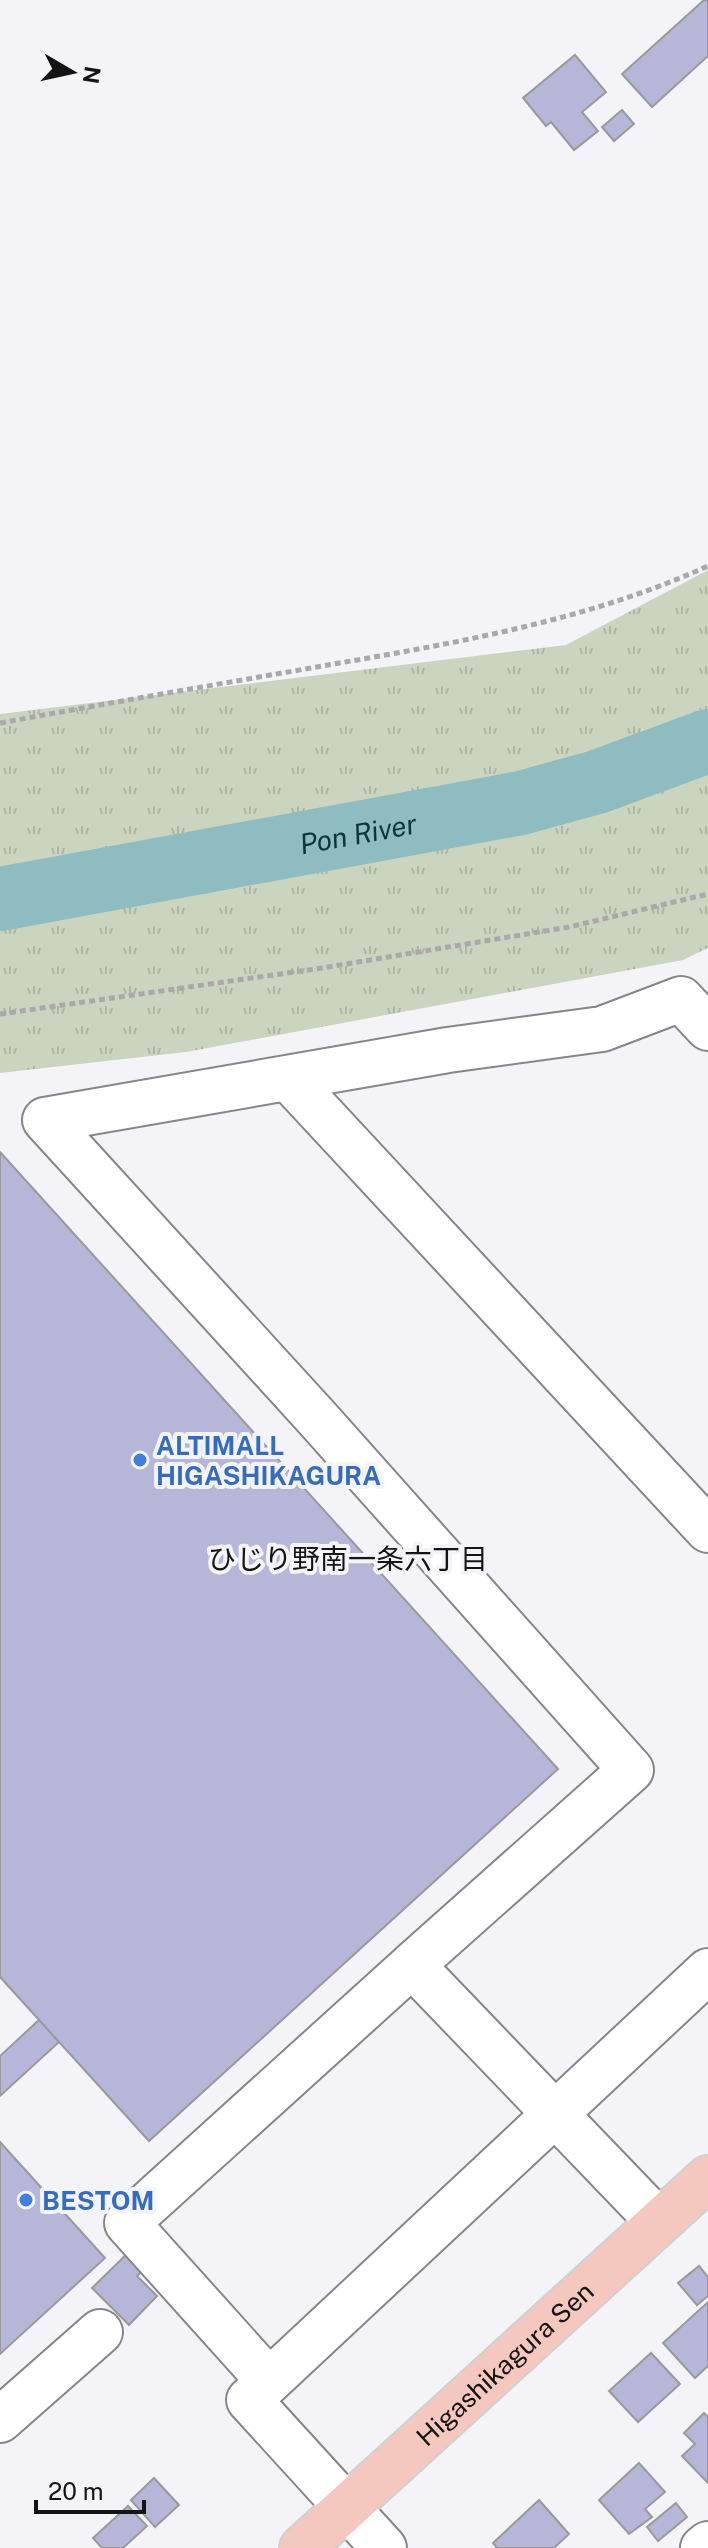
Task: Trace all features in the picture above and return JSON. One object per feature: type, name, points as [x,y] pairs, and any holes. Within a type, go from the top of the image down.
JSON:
[{"type":"main road","name":"Higashikagura Sen","points":[[302,2548],[708,2178]]},
{"type":"street","points":[[269,2381],[127,2223],[631,1770],[317,1418],[45,1120],[448,1050],[602,1029],[681,999],[708,1028]]},
{"type":"street","points":[[288,1078],[708,1530]]},
{"type":"street","points":[[412,1965],[659,2222]]},
{"type":"street","points":[[384,2548],[249,2400],[708,1971]]},
{"type":"street","points":[[0,2420],[100,2332]]},
{"type":"street","points":[[703,2548],[708,2544]]},
{"type":"path","points":[[0,723],[435,647],[555,619],[646,592],[708,566]]},
{"type":"path","points":[[0,1014],[322,968],[553,929],[708,894]]},
{"type":"green space","points":[[708,570],[708,948],[683,960],[186,1052],[0,1073],[0,714],[566,645]]},
{"type":"building","points":[[704,0],[708,0],[708,56],[652,107],[622,74]]},
{"type":"building","points":[[575,55],[606,92],[582,112],[598,131],[574,150],[551,122],[546,126],[523,98]]},
{"type":"building","points":[[622,110],[634,124],[614,141],[602,127]]},
{"type":"building","name":"ALTIMALL HIGASHIKAGURA","points":[[0,1152],[558,1769],[149,2141],[0,1977]]},
{"type":"building","points":[[39,2020],[59,2042],[0,2096],[0,2056]]},
{"type":"building","name":"BESTOM","points":[[0,2142],[105,2258],[0,2354]]},
{"type":"building","points":[[128,2253],[144,2269],[137,2276],[157,2296],[129,2325],[92,2288]]},
{"type":"building","points":[[699,2266],[708,2277],[708,2296],[697,2305],[678,2283]]},
{"type":"building","points":[[708,2302],[708,2366],[695,2378],[663,2343]]},
{"type":"building","points":[[651,2353],[680,2384],[638,2422],[609,2391]]},
{"type":"building","points":[[704,2413],[708,2417],[708,2483],[682,2456],[695,2444],[684,2433]]},
{"type":"building","points":[[639,2463],[665,2492],[645,2509],[652,2517],[629,2534],[599,2500]]},
{"type":"building","points":[[154,2478],[179,2505],[155,2527],[131,2500]]},
{"type":"building","points":[[539,2500],[569,2534],[554,2548],[497,2548],[493,2543]]},
{"type":"building","points":[[676,2503],[687,2517],[658,2541],[647,2527]]},
{"type":"building","points":[[128,2506],[147,2526],[123,2548],[102,2548],[93,2538]]},
{"type":"waterway","name":"Pon River","points":[[0,899],[521,803],[597,782],[708,741]]},
{"type":"place","name":"ALTIMALL HIGASHIKAGURA","points":[[140,1460]]},
{"type":"place","name":"BESTOM","points":[[26,2200]]},
{"type":"district","name":"ひじり野南一条六丁目","points":[[348,1558]]}]
